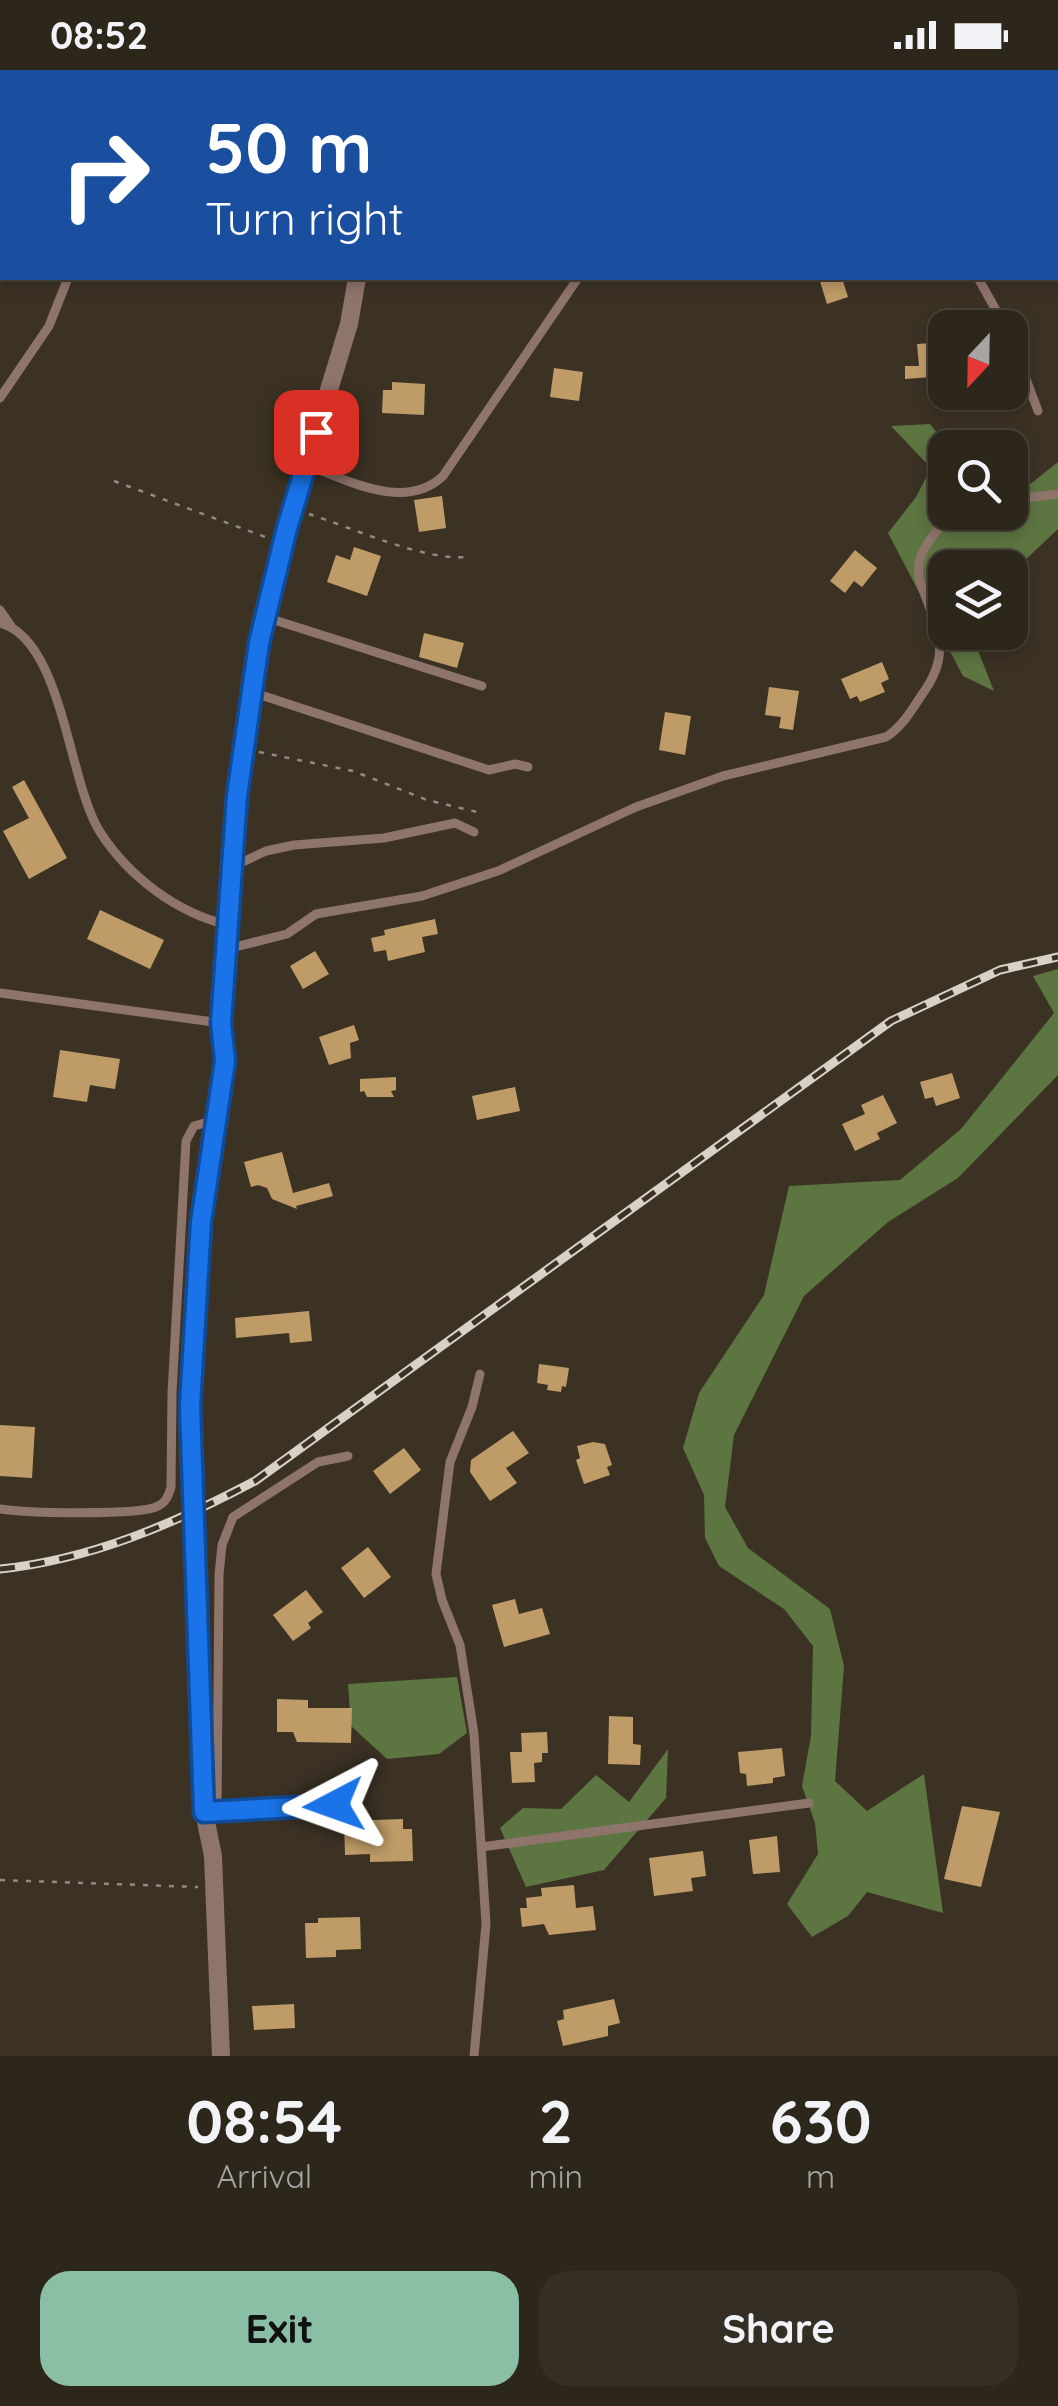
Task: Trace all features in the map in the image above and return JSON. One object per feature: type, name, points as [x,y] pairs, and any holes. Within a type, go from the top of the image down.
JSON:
[{"type":"street","points":[[221,2056],[190,1406],[201,1222],[225,1061],[221,1023],[232,868],[252,692],[283,544],[349,324],[356,280]]},
{"type":"lane","points":[[0,398],[49,326],[67,280]]},
{"type":"lane","points":[[306,465],[374,490],[399,492],[434,484],[444,476],[577,280]]},
{"type":"lane","points":[[979,280],[996,310]]},
{"type":"lane","points":[[1028,384],[1038,411]]},
{"type":"lane","points":[[1028,498],[1058,494]]},
{"type":"lane","points":[[227,949],[286,934],[316,914],[422,896],[498,871],[636,807],[723,776],[886,737],[900,726],[928,687],[942,652],[918,570],[925,549],[938,530]]},
{"type":"lane","points":[[0,610],[5,624],[30,644],[48,674],[86,802],[100,832],[146,883],[182,910],[228,926]]},
{"type":"lane","points":[[265,617],[482,686]]},
{"type":"lane","points":[[252,692],[489,770],[515,764],[528,767]]},
{"type":"lane","points":[[232,868],[266,851],[294,845],[384,838],[455,823],[474,832]]},
{"type":"lane","points":[[0,993],[221,1023]]},
{"type":"lane","points":[[0,1510],[128,1510],[159,1506],[168,1498],[186,1141],[194,1126],[218,1120]]},
{"type":"lane","points":[[474,2056],[486,1924],[471,1700],[466,1667],[436,1574],[450,1462],[472,1407],[480,1374]]},
{"type":"lane","points":[[334,1805],[211,1813],[220,1575],[227,1530],[233,1517],[318,1462],[348,1456]]},
{"type":"lane","points":[[480,1847],[808,1803]]},
{"type":"path","points":[[114,481],[283,544]]},
{"type":"path","points":[[293,508],[415,550],[468,557]]},
{"type":"path","points":[[243,754],[266,752],[353,771],[427,800],[478,812]]},
{"type":"path","points":[[0,1880],[215,1888]]},
{"type":"green space","points":[[930,424],[935,430],[928,430],[928,465],[891,426]]},
{"type":"green space","points":[[1058,462],[1058,529],[1028,557],[1028,550],[928,550],[928,609],[888,533],[916,497],[928,474],[928,530],[1028,530],[1028,486]]},
{"type":"green space","points":[[949,650],[978,650],[994,691],[963,676]]},
{"type":"green space","points":[[1058,969],[1058,1075],[958,1178],[888,1222],[804,1296],[734,1435],[725,1507],[748,1548],[830,1609],[844,1666],[835,1781],[867,1811],[924,1774],[943,1913],[867,1892],[848,1916],[812,1937],[787,1904],[818,1854],[815,1823],[802,1786],[811,1736],[813,1646],[784,1609],[719,1566],[705,1538],[704,1495],[683,1448],[699,1393],[764,1295],[789,1186],[900,1180],[961,1129],[1054,1013],[1033,976]]},
{"type":"green space","points":[[457,1677],[467,1733],[439,1754],[387,1759],[351,1726],[348,1684]]},
{"type":"green space","points":[[668,1749],[666,1798],[604,1870],[526,1887],[500,1828],[523,1808],[561,1809],[596,1775],[629,1802]]},
{"type":"building","points":[[820,280],[843,280],[848,297],[827,304]]},
{"type":"building","points":[[928,343],[928,377],[905,379],[905,366],[919,366],[917,344]]},
{"type":"building","points":[[554,368],[583,372],[579,401],[550,397]]},
{"type":"building","points":[[392,382],[425,384],[424,415],[382,413],[383,390],[392,390]]},
{"type":"building","points":[[442,496],[446,528],[419,532],[414,500]]},
{"type":"building","points":[[354,547],[381,556],[367,596],[327,582],[336,555],[350,560]]},
{"type":"building","points":[[855,550],[877,568],[862,587],[854,581],[845,593],[830,581]]},
{"type":"building","points":[[424,633],[464,643],[457,668],[419,657]]},
{"type":"building","points":[[882,662],[889,679],[881,683],[885,692],[860,702],[857,696],[850,699],[841,679]]},
{"type":"building","points":[[769,687],[799,691],[793,730],[779,728],[781,717],[765,715]]},
{"type":"building","points":[[665,712],[691,716],[685,755],[659,750]]},
{"type":"building","points":[[24,780],[67,858],[29,879],[3,831],[29,818],[12,787]]},
{"type":"building","points":[[100,910],[164,940],[150,969],[87,939]]},
{"type":"building","points":[[435,919],[438,934],[422,937],[425,952],[388,961],[386,950],[374,952],[371,938],[385,935],[384,930]]},
{"type":"building","points":[[315,951],[329,974],[303,989],[290,966]]},
{"type":"building","points":[[354,1025],[359,1040],[350,1043],[351,1058],[329,1065],[319,1037]]},
{"type":"building","points":[[60,1050],[120,1059],[115,1089],[90,1085],[87,1102],[53,1097]]},
{"type":"building","points":[[952,1073],[960,1098],[936,1106],[933,1097],[925,1099],[920,1082]]},
{"type":"building","points":[[396,1077],[396,1090],[391,1091],[394,1097],[367,1097],[364,1091],[360,1092],[360,1079]]},
{"type":"building","points":[[515,1087],[520,1111],[477,1120],[472,1096]]},
{"type":"building","points":[[883,1095],[897,1123],[877,1133],[880,1139],[855,1151],[842,1124],[865,1114],[861,1105]]},
{"type":"building","points":[[282,1152],[293,1193],[329,1183],[333,1196],[296,1206],[297,1209],[272,1199],[267,1188],[251,1187],[244,1162]]},
{"type":"building","points":[[309,1311],[312,1341],[290,1343],[289,1333],[236,1338],[235,1318]]},
{"type":"building","points":[[539,1364],[569,1368],[566,1387],[562,1386],[561,1392],[547,1390],[548,1385],[537,1383]]},
{"type":"building","points":[[0,1425],[35,1427],[32,1478],[0,1476]]},
{"type":"building","points":[[513,1431],[529,1453],[506,1468],[517,1483],[490,1501],[470,1472],[471,1460]]},
{"type":"building","points":[[605,1444],[612,1465],[607,1467],[610,1475],[584,1484],[576,1460],[580,1458],[577,1446]]},
{"type":"building","points":[[404,1448],[421,1470],[390,1494],[373,1471]]},
{"type":"building","points":[[368,1547],[391,1577],[364,1598],[341,1568]]},
{"type":"building","points":[[306,1590],[323,1612],[308,1623],[311,1628],[293,1641],[273,1615]]},
{"type":"building","points":[[515,1599],[519,1614],[542,1608],[550,1634],[504,1647],[492,1605]]},
{"type":"building","points":[[277,1699],[308,1700],[308,1708],[352,1708],[351,1743],[297,1742],[293,1732],[277,1732]]},
{"type":"building","points":[[609,1716],[633,1717],[633,1744],[641,1745],[640,1765],[608,1764]]},
{"type":"building","points":[[547,1732],[548,1753],[542,1753],[542,1762],[534,1763],[535,1782],[512,1783],[510,1752],[522,1752],[521,1733]]},
{"type":"building","points":[[782,1748],[785,1776],[773,1778],[773,1783],[747,1786],[746,1774],[740,1773],[738,1752]]},
{"type":"building","points":[[962,1806],[1000,1812],[981,1887],[944,1879]]},
{"type":"building","points":[[403,1819],[403,1829],[412,1829],[413,1861],[370,1862],[370,1854],[345,1855],[344,1821]]},
{"type":"building","points":[[777,1836],[780,1872],[753,1874],[749,1840]]},
{"type":"building","points":[[703,1851],[706,1876],[691,1878],[693,1891],[654,1896],[649,1858]]},
{"type":"building","points":[[574,1885],[576,1908],[593,1906],[596,1930],[549,1935],[544,1924],[522,1927],[520,1908],[527,1908],[526,1898],[542,1896],[541,1888]]},
{"type":"building","points":[[360,1917],[361,1949],[336,1950],[336,1957],[306,1958],[305,1923],[318,1923],[318,1918]]},
{"type":"building","points":[[614,1999],[620,2023],[608,2026],[608,2036],[563,2046],[557,2021],[564,2019],[563,2010]]},
{"type":"building","points":[[294,2004],[295,2028],[254,2030],[252,2006]]},
{"type":"railway","points":[[0,1569],[67,1557],[132,1537],[255,1481],[891,1021],[1000,970],[1058,957]]},
{"type":"route","points":[[316,432],[259,643],[237,796],[221,1023],[225,1061],[201,1222],[190,1406],[204,1812],[334,1805]]}]
